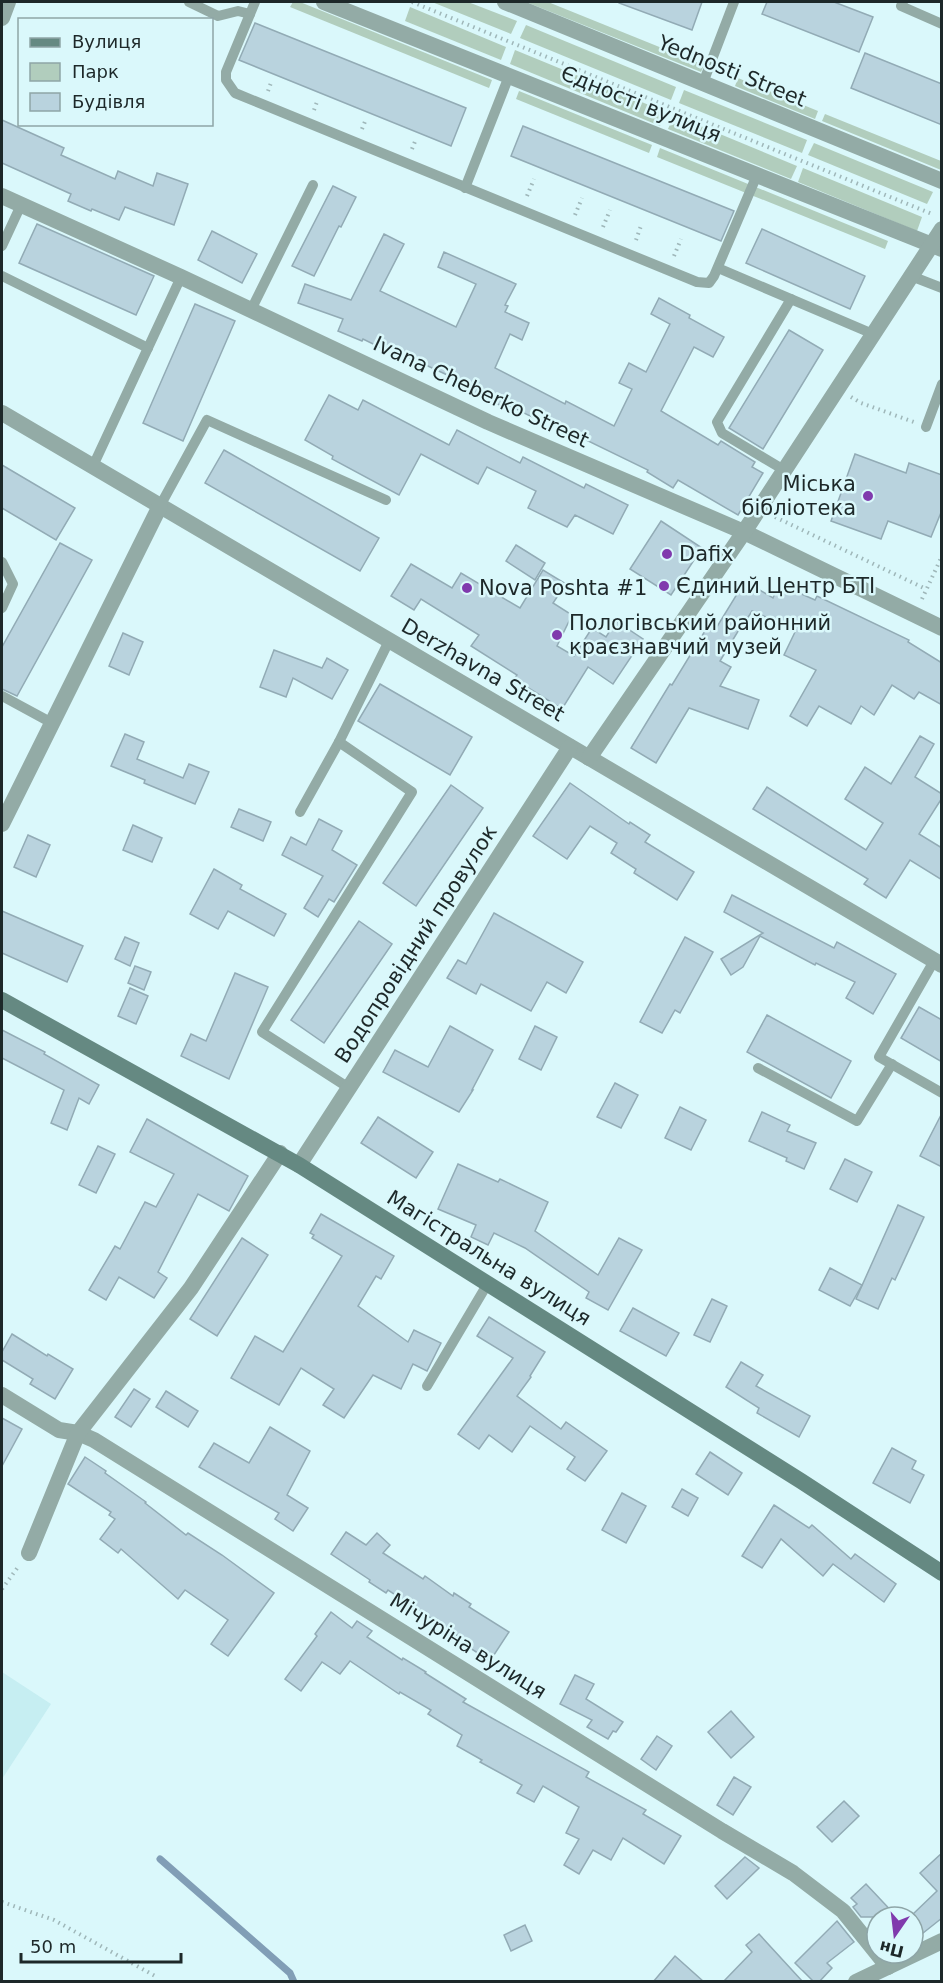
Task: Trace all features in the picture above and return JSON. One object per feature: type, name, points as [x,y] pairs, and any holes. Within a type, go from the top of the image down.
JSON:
[{"type":"main road","name":"Магістральна вулиця","points":[[2,1000],[280,1153],[801,1480],[942,1573]]},
{"type":"street","points":[[2,18],[8,2]]},
{"type":"street","name":"Єдності вулиця","points":[[324,2],[936,247]]},
{"type":"street","name":"Yednosti Street","points":[[505,2],[942,181]]},
{"type":"street","name":"Ivana Cheberko Street","points":[[2,196],[531,441],[744,532],[942,628]]},
{"type":"street","points":[[589,758],[744,532],[911,276],[936,247],[940,223]]},
{"type":"street","name":"Derzhavna Street","points":[[2,413],[938,963]]},
{"type":"street","points":[[2,824],[160,506]]},
{"type":"street","name":"Водопровідний провулок","points":[[299,1165],[570,747]]},
{"type":"street","points":[[30,1553],[78,1433],[191,1288],[280,1153]]},
{"type":"street","name":"Мічуріна вулиця","points":[[2,1395],[60,1430],[78,1433],[94,1440],[793,1873],[843,1911],[888,1967]]},
{"type":"street","points":[[856,1982],[942,1941]]},
{"type":"lane","points":[[189,2],[218,16],[238,11],[250,14]]},
{"type":"lane","points":[[255,2],[226,72],[226,80],[235,93],[697,282],[709,283],[718,268],[757,175]]},
{"type":"lane","points":[[703,83],[734,2]]},
{"type":"lane","points":[[903,2],[901,6],[942,24]]},
{"type":"lane","points":[[465,188],[509,76]]},
{"type":"lane","points":[[251,310],[313,185]]},
{"type":"lane","points":[[2,246],[21,205]]},
{"type":"lane","points":[[718,268],[873,334]]},
{"type":"lane","points":[[2,276],[148,348]]},
{"type":"lane","points":[[911,276],[942,288]]},
{"type":"lane","points":[[93,466],[181,277]]},
{"type":"lane","points":[[784,470],[722,433],[717,422],[791,299]]},
{"type":"lane","points":[[926,427],[942,384]]},
{"type":"lane","points":[[160,506],[207,420],[386,500]]},
{"type":"lane","points":[[2,562],[13,584],[2,608]]},
{"type":"lane","points":[[300,812],[339,742],[389,641]]},
{"type":"lane","points":[[2,696],[52,723]]},
{"type":"lane","points":[[339,742],[412,792],[262,1032],[349,1088]]},
{"type":"lane","points":[[938,963],[879,1057],[942,1093]]},
{"type":"lane","points":[[758,1068],[857,1121],[892,1064]]},
{"type":"lane","points":[[427,1386],[488,1284]]},
{"type":"path","points":[[412,2],[940,223]]},
{"type":"path","points":[[837,389],[861,403],[926,427]]},
{"type":"path","points":[[759,509],[926,589]]},
{"type":"path","points":[[915,615],[942,556]]},
{"type":"path","points":[[2,1589],[30,1553]]},
{"type":"path","points":[[2,1902],[54,1920],[155,1976]]},
{"type":"shaded area","points":[[2,1672],[51,1704],[2,1779]]},
{"type":"green space","points":[[293,2],[300,2],[492,80],[489,88],[290,7]]},
{"type":"green space","points":[[432,2],[468,2],[517,21],[511,34]]},
{"type":"green space","points":[[526,2],[548,2],[704,65],[701,72]]},
{"type":"green space","points":[[410,7],[506,47],[501,60],[405,21]]},
{"type":"green space","points":[[526,25],[676,87],[671,100],[520,38]]},
{"type":"green space","points":[[515,50],[666,112],[660,126],[510,64]]},
{"type":"green space","points":[[738,78],[818,111],[815,119],[735,86]]},
{"type":"green space","points":[[684,90],[807,140],[802,153],[679,103]]},
{"type":"green space","points":[[519,91],[652,145],[649,153],[516,99]]},
{"type":"green space","points":[[825,114],[941,161],[941,170],[822,121]]},
{"type":"green space","points":[[674,115],[797,166],[791,179],[668,129]]},
{"type":"green space","points":[[814,143],[933,192],[927,204],[808,155]]},
{"type":"green space","points":[[660,148],[888,241],[885,249],[657,157]]},
{"type":"green space","points":[[803,168],[922,217],[917,231],[798,182]]},
{"type":"building","points":[[619,2],[702,2],[692,30]]},
{"type":"building","points":[[767,2],[834,2],[873,17],[859,52],[762,14]]},
{"type":"building","points":[[255,23],[466,108],[451,146],[239,60]]},
{"type":"building","points":[[865,53],[942,84],[942,125],[851,88]]},
{"type":"building","points":[[2,120],[64,148],[61,155],[115,179],[118,171],[153,186],[157,173],[188,184],[174,225],[125,207],[119,220],[92,209],[91,211],[68,201],[71,194],[2,163]]},
{"type":"building","points":[[523,126],[734,211],[721,241],[511,156]]},
{"type":"building","points":[[333,186],[356,197],[314,276],[292,266]]},
{"type":"building","points":[[37,224],[154,276],[136,315],[19,263]]},
{"type":"building","points":[[762,229],[865,276],[850,309],[746,263]]},
{"type":"building","points":[[212,231],[257,254],[242,283],[198,260]]},
{"type":"building","points":[[384,234],[404,244],[380,291],[456,327],[476,284],[438,267],[444,252],[516,284],[505,305],[508,306],[505,312],[529,323],[522,340],[510,334],[495,368],[614,426],[632,389],[619,383],[629,363],[646,372],[670,324],[651,314],[659,298],[724,337],[713,357],[694,347],[661,411],[718,445],[721,441],[755,462],[752,467],[763,473],[738,515],[678,480],[673,488],[647,472],[648,470],[537,416],[536,419],[504,403],[502,406],[467,390],[469,385],[404,355],[402,358],[363,339],[362,341],[338,331],[343,319],[298,303],[305,284],[351,300]]},
{"type":"building","points":[[195,304],[235,321],[183,441],[143,423]]},
{"type":"building","points":[[789,330],[823,350],[763,449],[729,428]]},
{"type":"building","points":[[329,395],[358,410],[363,400],[449,445],[457,430],[520,463],[523,457],[584,488],[586,484],[628,505],[613,534],[575,515],[567,527],[528,508],[536,491],[487,467],[478,484],[421,454],[399,495],[332,459],[333,456],[305,440]]},
{"type":"building","points":[[224,450],[379,538],[360,571],[205,483]]},
{"type":"building","points":[[855,454],[906,473],[909,463],[942,475],[942,510],[931,537],[888,521],[881,539],[831,521]]},
{"type":"building","points":[[2,465],[75,508],[56,540],[2,508]]},
{"type":"building","points":[[661,521],[702,548],[671,595],[630,569]]},
{"type":"building","points":[[60,543],[92,560],[17,696],[2,689],[2,647]]},
{"type":"building","points":[[516,545],[545,563],[535,580],[506,561]]},
{"type":"building","points":[[411,564],[452,588],[461,573],[520,608],[543,570],[566,584],[553,603],[572,615],[557,646],[574,656],[592,628],[606,637],[616,621],[643,639],[613,684],[588,667],[562,709],[514,679],[517,675],[471,646],[479,635],[421,599],[414,610],[391,596]]},
{"type":"building","points":[[745,581],[773,598],[779,584],[815,600],[817,596],[909,640],[908,642],[942,663],[942,705],[919,692],[914,699],[892,685],[874,715],[861,706],[851,724],[819,706],[807,726],[790,716],[816,670],[784,655],[796,630],[752,611],[720,661],[731,667],[720,686],[759,700],[748,729],[689,708],[656,763],[631,748],[708,626],[715,630]]},
{"type":"building","points":[[123,633],[143,642],[129,675],[109,666]]},
{"type":"building","points":[[274,650],[322,668],[327,658],[348,670],[332,699],[293,678],[286,697],[260,687]]},
{"type":"building","points":[[380,684],[472,737],[450,775],[358,721]]},
{"type":"building","points":[[125,734],[144,742],[137,759],[183,778],[189,764],[209,772],[195,804],[144,783],[145,780],[111,766]]},
{"type":"building","points":[[920,736],[934,744],[915,777],[942,794],[942,798],[919,834],[942,848],[942,880],[910,860],[886,898],[864,884],[868,879],[753,809],[767,787],[866,850],[883,823],[845,799],[865,767],[891,784]]},
{"type":"building","points":[[570,783],[629,824],[630,822],[650,835],[645,842],[694,872],[677,900],[634,873],[636,869],[611,853],[617,843],[590,826],[567,859],[533,836]]},
{"type":"building","points":[[451,785],[483,808],[416,906],[383,883]]},
{"type":"building","points":[[239,809],[271,822],[263,841],[231,827]]},
{"type":"building","points":[[319,819],[342,831],[332,850],[357,865],[334,902],[329,899],[318,917],[304,908],[323,876],[282,855],[291,837],[306,845]]},
{"type":"building","points":[[133,825],[162,838],[152,862],[123,850]]},
{"type":"building","points":[[28,835],[50,845],[36,877],[14,867]]},
{"type":"building","points":[[214,869],[242,885],[240,889],[286,914],[274,936],[228,911],[218,929],[190,914]]},
{"type":"building","points":[[732,895],[834,948],[837,942],[896,974],[873,1014],[846,998],[855,982],[816,963],[815,965],[760,936],[743,967],[731,975],[721,959],[763,933],[724,912]]},
{"type":"building","points":[[2,911],[83,946],[67,982],[2,953]]},
{"type":"building","points":[[494,913],[583,962],[566,993],[547,982],[531,1011],[481,984],[476,994],[447,978],[458,960],[466,964]]},
{"type":"building","points":[[359,921],[392,944],[324,1043],[291,1020]]},
{"type":"building","points":[[125,937],[139,943],[130,966],[115,959]]},
{"type":"building","points":[[685,937],[713,952],[680,1013],[675,1010],[662,1033],[640,1022]]},
{"type":"building","points":[[135,966],[151,972],[144,990],[128,983]]},
{"type":"building","points":[[235,973],[268,987],[229,1079],[181,1056],[191,1034],[206,1041]]},
{"type":"building","points":[[130,988],[148,996],[136,1024],[118,1016]]},
{"type":"building","points":[[919,1007],[942,1020],[942,1062],[901,1038]]},
{"type":"building","points":[[767,1015],[851,1061],[831,1098],[747,1052]]},
{"type":"building","points":[[450,1026],[493,1050],[459,1112],[383,1072],[395,1050],[428,1067]]},
{"type":"building","points":[[535,1026],[557,1037],[541,1070],[519,1059]]},
{"type":"building","points":[[2,1030],[45,1052],[44,1054],[99,1085],[89,1104],[79,1098],[67,1130],[51,1123],[64,1090],[2,1058]]},
{"type":"building","points":[[615,1083],[638,1095],[621,1128],[597,1117]]},
{"type":"building","points":[[680,1107],[706,1120],[691,1150],[665,1138]]},
{"type":"building","points":[[762,1112],[790,1125],[787,1131],[816,1143],[804,1169],[786,1161],[787,1158],[749,1141]]},
{"type":"building","points":[[942,1113],[942,1167],[920,1156]]},
{"type":"building","points":[[378,1117],[433,1152],[416,1178],[361,1143]]},
{"type":"building","points":[[147,1119],[248,1176],[229,1211],[198,1194],[158,1272],[167,1278],[154,1298],[119,1277],[106,1300],[89,1290],[115,1246],[120,1249],[145,1202],[156,1207],[174,1174],[130,1152]]},
{"type":"building","points":[[98,1146],[115,1154],[96,1193],[79,1185]]},
{"type":"building","points":[[845,1159],[872,1172],[857,1202],[830,1189]]},
{"type":"building","points":[[458,1164],[498,1182],[500,1179],[548,1202],[535,1231],[598,1275],[619,1238],[642,1250],[608,1310],[586,1298],[589,1292],[525,1248],[494,1233],[488,1245],[471,1237],[476,1225],[438,1209]]},
{"type":"building","points":[[898,1205],[924,1217],[895,1280],[892,1278],[878,1309],[856,1299]]},
{"type":"building","points":[[321,1214],[394,1256],[381,1279],[376,1276],[358,1306],[408,1342],[414,1330],[441,1343],[427,1371],[413,1364],[401,1389],[373,1375],[344,1418],[323,1405],[334,1389],[301,1368],[279,1405],[231,1378],[255,1336],[283,1352],[342,1256],[312,1238],[314,1235],[310,1233]]},
{"type":"building","points":[[242,1238],[268,1255],[217,1336],[190,1319]]},
{"type":"building","points":[[830,1268],[862,1285],[850,1306],[819,1290]]},
{"type":"building","points":[[712,1299],[727,1306],[710,1342],[694,1335]]},
{"type":"building","points":[[633,1308],[679,1333],[666,1356],[620,1331]]},
{"type":"building","points":[[489,1317],[545,1352],[517,1396],[561,1429],[566,1422],[607,1451],[585,1481],[567,1469],[575,1457],[530,1426],[512,1452],[489,1435],[479,1449],[458,1434],[513,1358],[477,1336]]},
{"type":"building","points":[[12,1334],[73,1369],[55,1399],[30,1384],[33,1379],[2,1360],[2,1352]]},
{"type":"building","points":[[741,1362],[763,1375],[756,1386],[810,1416],[799,1437],[757,1413],[759,1408],[726,1387]]},
{"type":"building","points":[[134,1389],[150,1399],[131,1427],[115,1417]]},
{"type":"building","points":[[166,1391],[198,1411],[188,1427],[156,1407]]},
{"type":"building","points":[[2,1418],[22,1429],[2,1466]]},
{"type":"building","points":[[270,1427],[310,1451],[287,1495],[308,1508],[293,1531],[275,1519],[279,1513],[199,1467],[214,1443],[249,1463]]},
{"type":"building","points":[[892,1448],[916,1461],[912,1469],[924,1475],[910,1503],[873,1483]]},
{"type":"building","points":[[710,1452],[742,1473],[728,1495],[696,1474]]},
{"type":"building","points":[[85,1457],[186,1535],[188,1533],[222,1555],[274,1593],[228,1656],[211,1644],[228,1620],[185,1590],[178,1599],[121,1549],[118,1553],[100,1539],[115,1519],[109,1515],[111,1512],[68,1484]]},
{"type":"building","points":[[682,1489],[698,1498],[688,1516],[672,1507]]},
{"type":"building","points":[[622,1493],[646,1506],[626,1543],[602,1530]]},
{"type":"building","points":[[774,1505],[809,1528],[812,1525],[851,1559],[855,1554],[896,1584],[884,1602],[833,1564],[823,1576],[781,1539],[762,1568],[742,1556]]},
{"type":"building","points":[[346,1532],[366,1545],[377,1533],[390,1545],[383,1553],[423,1579],[425,1576],[453,1596],[454,1593],[471,1604],[469,1607],[509,1632],[490,1661],[470,1648],[472,1645],[388,1590],[386,1593],[331,1554]]},
{"type":"building","points":[[331,1612],[352,1628],[357,1621],[372,1631],[367,1637],[466,1699],[463,1702],[589,1772],[586,1777],[646,1810],[643,1814],[681,1836],[664,1864],[623,1838],[611,1860],[593,1850],[579,1874],[564,1865],[579,1839],[566,1833],[579,1807],[543,1786],[534,1802],[517,1793],[522,1785],[480,1762],[482,1760],[457,1746],[462,1735],[428,1714],[431,1710],[400,1692],[399,1694],[350,1661],[340,1674],[322,1662],[301,1691],[285,1679],[317,1636],[315,1634]]},
{"type":"building","points":[[575,1675],[594,1684],[586,1699],[623,1722],[608,1739],[587,1727],[592,1720],[560,1704]]},
{"type":"building","points":[[731,1711],[754,1737],[731,1758],[708,1732]]},
{"type":"building","points":[[657,1736],[672,1746],[656,1770],[641,1759]]},
{"type":"building","points":[[734,1777],[751,1787],[733,1815],[717,1805]]},
{"type":"building","points":[[844,1801],[859,1816],[832,1842],[817,1827]]},
{"type":"building","points":[[942,1853],[942,1918],[925,1931],[925,1905],[922,1905],[937,1891],[920,1873]]},
{"type":"building","points":[[745,1857],[759,1868],[727,1899],[715,1886]]},
{"type":"building","points":[[866,1884],[886,1905],[865,1905],[865,1917],[861,1917],[853,1907],[857,1904],[851,1898]]},
{"type":"building","points":[[837,1921],[854,1942],[827,1963],[832,1968],[819,1982],[814,1982],[795,1963]]},
{"type":"building","points":[[525,1925],[532,1941],[511,1951],[504,1935]]},
{"type":"building","points":[[759,1934],[803,1982],[723,1982],[752,1952],[746,1945]]},
{"type":"building","points":[[675,1956],[704,1982],[653,1982]]},
{"type":"waterway","points":[[160,1859],[290,1973],[294,1982]]},
{"type":"place","name":"Міська бібліотека","points":[[868,496]]},
{"type":"place","name":"Dafix","points":[[667,554]]},
{"type":"place","name":"Єдиний Центр БТІ","points":[[664,586]]},
{"type":"place","name":"Nova Poshta #1","points":[[467,588]]},
{"type":"place","name":"Пологівський районний краєзнавчий музей","points":[[557,635]]}]
